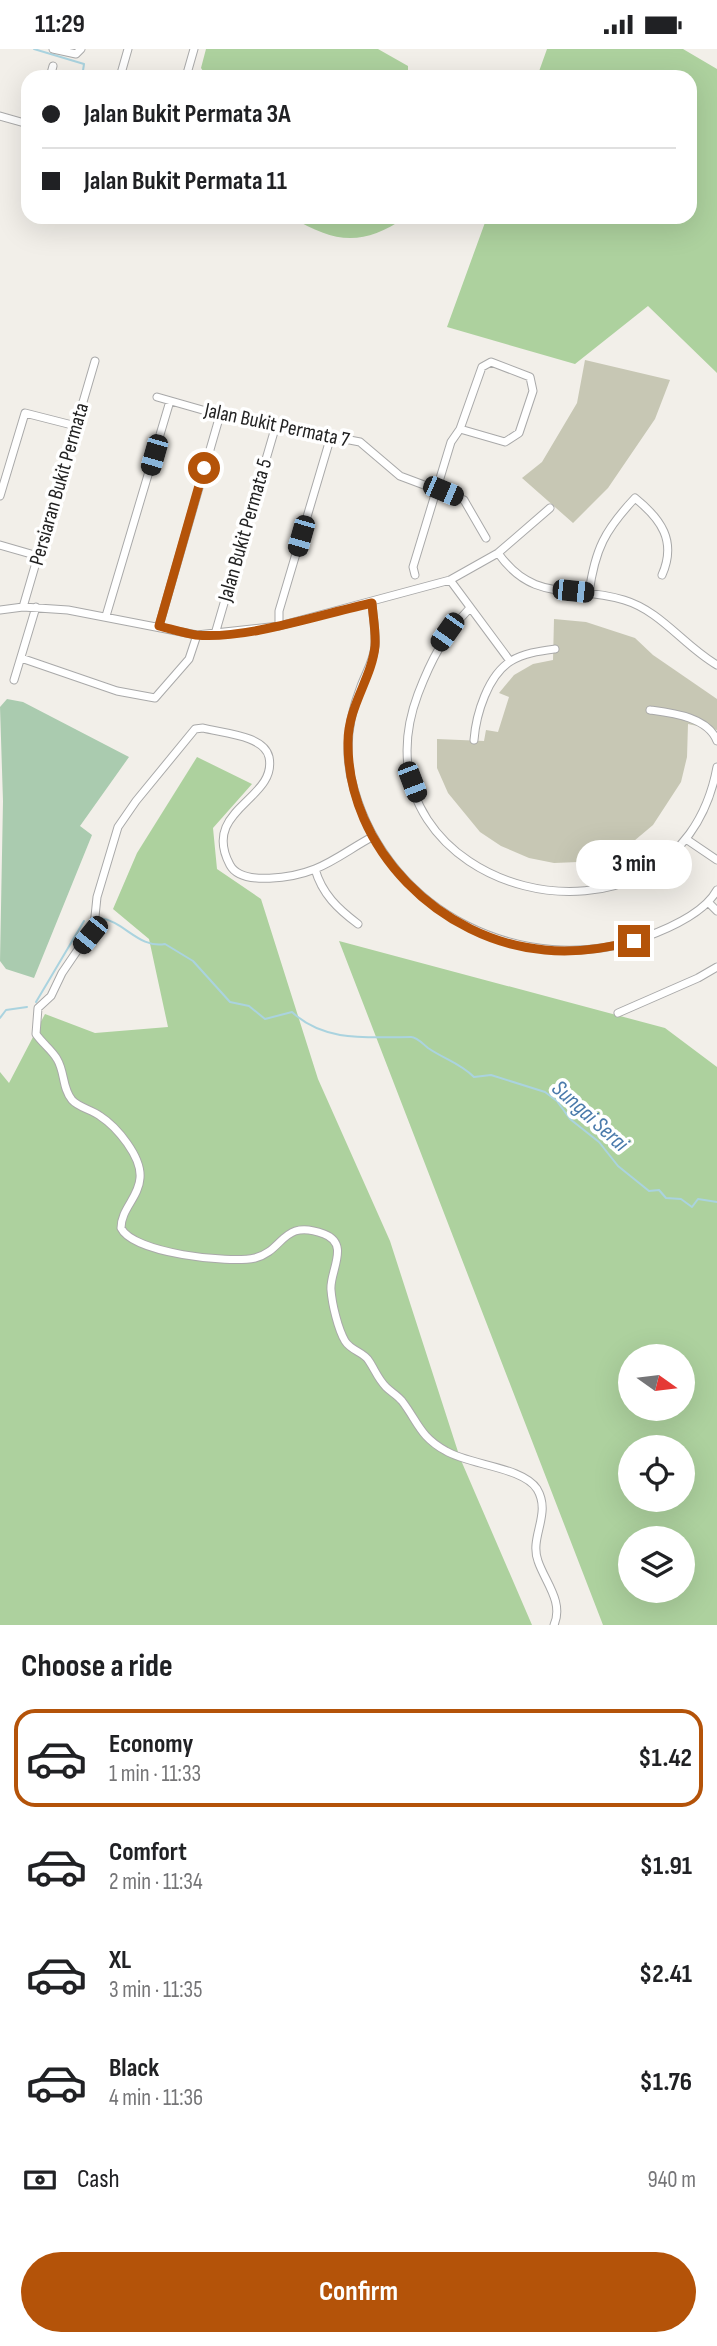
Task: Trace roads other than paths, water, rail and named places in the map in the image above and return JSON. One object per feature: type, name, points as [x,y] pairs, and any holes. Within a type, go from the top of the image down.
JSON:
[{"type":"street","points":[[53,49],[76,54],[80,50]]},
{"type":"street","points":[[122,70],[128,49]]},
{"type":"street","points":[[188,70],[194,49]]},
{"type":"street","points":[[52,70],[53,66]]},
{"type":"street","points":[[0,116],[21,122]]},
{"type":"street","name":"Persiaran Bukit Permata","points":[[23,607],[95,361]]},
{"type":"street","points":[[415,575],[413,567],[451,442],[460,429],[486,363],[491,362],[530,377],[533,391],[519,433],[505,442],[460,429]]},
{"type":"street","name":"Jalan Bukit Permata 7","points":[[157,397],[220,415],[360,442],[400,476],[464,500],[486,538]]},
{"type":"street","points":[[106,615],[170,401]]},
{"type":"street","points":[[0,496],[2,479],[25,413],[76,426]]},
{"type":"street","points":[[159,626],[220,415]]},
{"type":"street","name":"Jalan Bukit Permata 5","points":[[215,634],[276,425]]},
{"type":"street","points":[[279,626],[279,611],[331,436]]},
{"type":"street","points":[[589,593],[600,542],[613,521],[635,498],[662,522],[667,537],[668,557],[662,575]]},
{"type":"street","points":[[0,610],[36,607],[106,615],[197,635],[279,626],[450,580],[498,553],[550,507]]},
{"type":"street","points":[[0,545],[38,556]]},
{"type":"street","points":[[498,553],[511,571],[524,582],[639,605],[717,665]]},
{"type":"street","points":[[450,580],[510,661]]},
{"type":"street","points":[[372,603],[375,647],[352,709],[348,742],[353,788],[372,837],[400,876],[438,910],[480,933],[525,947],[563,951],[614,946],[656,934],[708,902],[717,890]]},
{"type":"street","points":[[14,680],[36,607]]},
{"type":"street","points":[[469,609],[447,632],[432,656],[407,727],[407,760],[421,806],[444,839],[463,856],[501,880],[539,891],[593,891],[623,883],[656,865],[687,839],[709,793],[717,767]]},
{"type":"street","points":[[21,658],[117,691],[155,698],[189,659],[197,635]]},
{"type":"street","points":[[474,740],[483,699],[510,661],[536,651],[555,649]]},
{"type":"street","points":[[650,710],[697,721],[715,736],[717,741]]},
{"type":"street","points":[[372,837],[314,869],[254,879],[241,876],[230,866],[223,835],[226,822],[262,784],[268,771],[269,757],[263,746],[255,741],[203,728],[195,729],[118,827],[97,897],[94,926],[62,973],[51,996],[38,1008],[36,1034],[57,1058],[66,1090],[73,1102],[102,1117],[127,1144],[138,1164],[141,1176],[138,1189],[121,1219],[121,1228],[131,1240],[184,1255],[246,1260],[259,1257],[283,1236],[299,1230],[328,1235],[334,1241],[338,1258],[331,1290],[345,1340],[369,1360],[380,1380],[409,1410],[424,1436],[447,1452],[530,1480],[536,1487],[543,1510],[536,1554],[554,1595],[557,1607],[554,1625]]},
{"type":"street","points":[[687,839],[717,860]]},
{"type":"street","points":[[314,869],[320,886],[339,909],[358,924]]},
{"type":"street","points":[[708,902],[717,911]]},
{"type":"street","points":[[618,1013],[717,967]]},
{"type":"waterway","points":[[34,49],[84,64],[83,70]]},
{"type":"waterway","name":"Sungai Serai","points":[[100,918],[117,924],[139,939],[165,944],[193,961],[230,1002],[249,1006],[265,1019],[292,1012],[305,1022],[333,1034],[413,1037],[474,1077],[491,1075],[545,1092],[557,1101],[570,1119],[599,1142],[618,1166],[649,1191],[659,1190],[666,1198],[681,1199],[692,1207],[698,1199],[717,1202]]},
{"type":"waterway","name":"Sungai Serai","points":[[36,1002],[84,921]]},
{"type":"waterway","name":"Sungai Serai","points":[[0,1018],[6,1010],[27,1007]]}]
